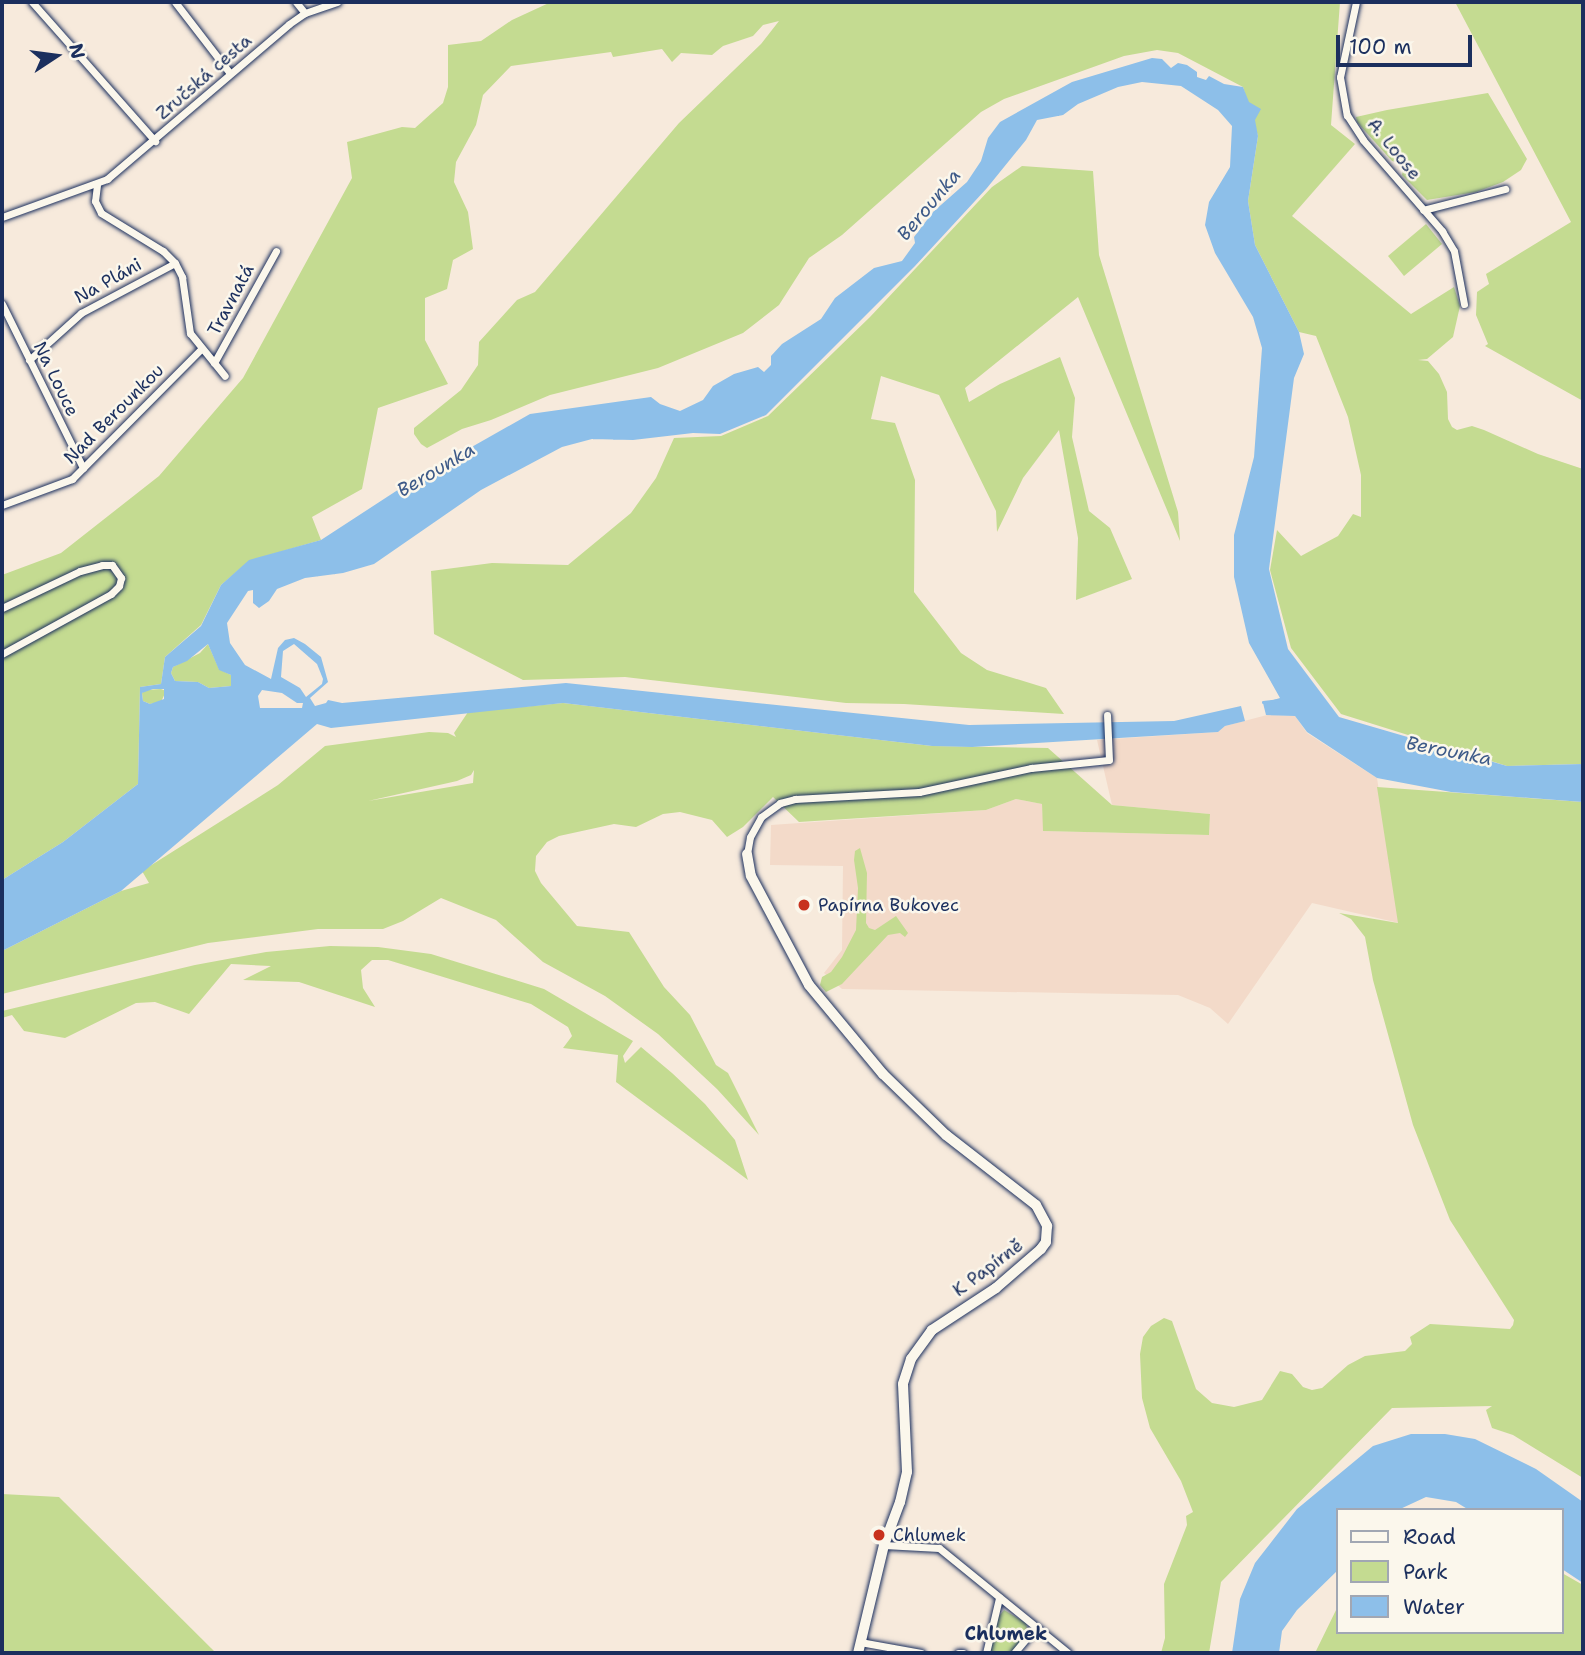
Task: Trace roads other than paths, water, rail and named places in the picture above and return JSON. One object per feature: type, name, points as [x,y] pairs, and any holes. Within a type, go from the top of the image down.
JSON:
[{"type":"street","points":[[32,2],[155,141]]},
{"type":"street","points":[[175,2],[229,72]]},
{"type":"street","points":[[296,2],[305,13]]},
{"type":"street","name":"Zručská cesta","points":[[2,217],[97,185],[155,141],[229,72],[305,13],[337,2]]},
{"type":"street","name":"A. Loose","points":[[1356,2],[1340,78],[1347,115],[1363,140],[1423,209],[1454,251],[1464,304]]},
{"type":"street","points":[[97,185],[95,201],[101,213],[163,251],[175,263],[181,278],[190,333],[225,376]]},
{"type":"street","points":[[1423,209],[1505,189]]},
{"type":"street","name":"Travnatá","points":[[214,363],[275,251]]},
{"type":"street","name":"Na Pláni","points":[[29,360],[81,313],[175,263]]},
{"type":"street","name":"Na Louce","points":[[2,304],[83,468]]},
{"type":"street","name":"Nad Berounkou","points":[[2,505],[72,479],[201,349]]},
{"type":"street","points":[[2,608],[80,571],[102,565],[112,565],[121,578],[119,586],[111,594],[2,654]]},
{"type":"street","points":[[747,854],[750,837],[761,817],[780,803],[815,797],[948,787],[1031,768],[1109,760],[1111,748],[1107,715]]},
{"type":"street","name":"K Papírně","points":[[747,854],[751,876],[809,985],[883,1074],[946,1135],[1036,1205],[1047,1226],[1047,1235],[1041,1249],[996,1287],[932,1330],[911,1359],[903,1384],[907,1472],[900,1502],[884,1545],[859,1648]]},
{"type":"street","points":[[884,1545],[939,1548],[1068,1653]]},
{"type":"street","points":[[986,1653],[999,1598]]},
{"type":"street","points":[[1014,1653],[1036,1627]]},
{"type":"street","points":[[859,1648],[921,1653]]},
{"type":"water","name":"Berounka","points":[[1152,58],[1162,59],[1171,68],[1178,63],[1187,65],[1197,72],[1197,77],[1206,80],[1209,76],[1224,84],[1243,87],[1249,102],[1261,109],[1255,120],[1258,136],[1248,201],[1255,245],[1299,332],[1304,354],[1294,378],[1269,569],[1288,649],[1339,717],[1507,766],[1583,764],[1583,802],[1451,792],[1377,778],[1307,732],[1295,716],[1266,715],[1263,703],[1280,698],[1249,643],[1234,577],[1234,535],[1254,457],[1262,348],[1253,317],[1215,253],[1205,225],[1209,202],[1230,167],[1232,126],[1218,110],[1181,86],[1142,82],[1118,87],[1078,104],[1063,115],[1037,120],[1026,140],[987,188],[915,266],[766,415],[720,434],[693,433],[633,440],[592,439],[562,447],[481,490],[374,564],[343,573],[305,578],[277,589],[269,601],[259,608],[253,603],[253,590],[248,591],[227,623],[230,643],[245,665],[271,679],[278,648],[285,640],[294,638],[305,644],[321,657],[328,682],[310,698],[315,706],[328,700],[342,703],[566,683],[969,725],[1174,721],[1241,706],[1245,721],[1225,726],[1218,732],[972,747],[932,746],[563,703],[331,728],[317,724],[121,891],[2,951],[2,880],[63,842],[138,784],[140,687],[161,684],[165,657],[201,626],[221,585],[249,560],[321,540],[410,482],[530,414],[651,397],[660,404],[680,411],[703,400],[713,386],[734,374],[758,367],[764,372],[771,365],[771,356],[782,344],[821,319],[835,298],[874,268],[902,261],[915,243],[914,237],[933,212],[967,182],[981,161],[988,138],[1000,122],[1072,82]],"holes":[[[208,644],[219,670],[231,675],[231,686],[209,688],[198,682],[175,681],[171,673],[173,667],[187,661]],[[294,644],[317,664],[323,679],[322,684],[306,697],[300,688],[281,677],[283,651]],[[164,689],[164,699],[150,704],[143,701],[142,693]],[[262,690],[282,693],[297,703],[303,703],[302,708],[260,708],[258,696]]]},
{"type":"water","points":[[1411,1434],[1445,1434],[1475,1439],[1536,1469],[1583,1502],[1583,1583],[1564,1570],[1564,1508],[1466,1508],[1456,1502],[1426,1497],[1402,1508],[1336,1508],[1336,1572],[1297,1610],[1282,1631],[1279,1653],[1232,1653],[1240,1599],[1255,1563],[1297,1509],[1373,1446]]},
{"type":"waterway","points":[[1263,702],[1279,700]]},
{"type":"place","name":"Papírna Bukovec","points":[[804,905]]},
{"type":"place","name":"Chlumek","points":[[879,1535]]},
{"type":"district","name":"Chlumek","points":[[1006,1634]]}]
